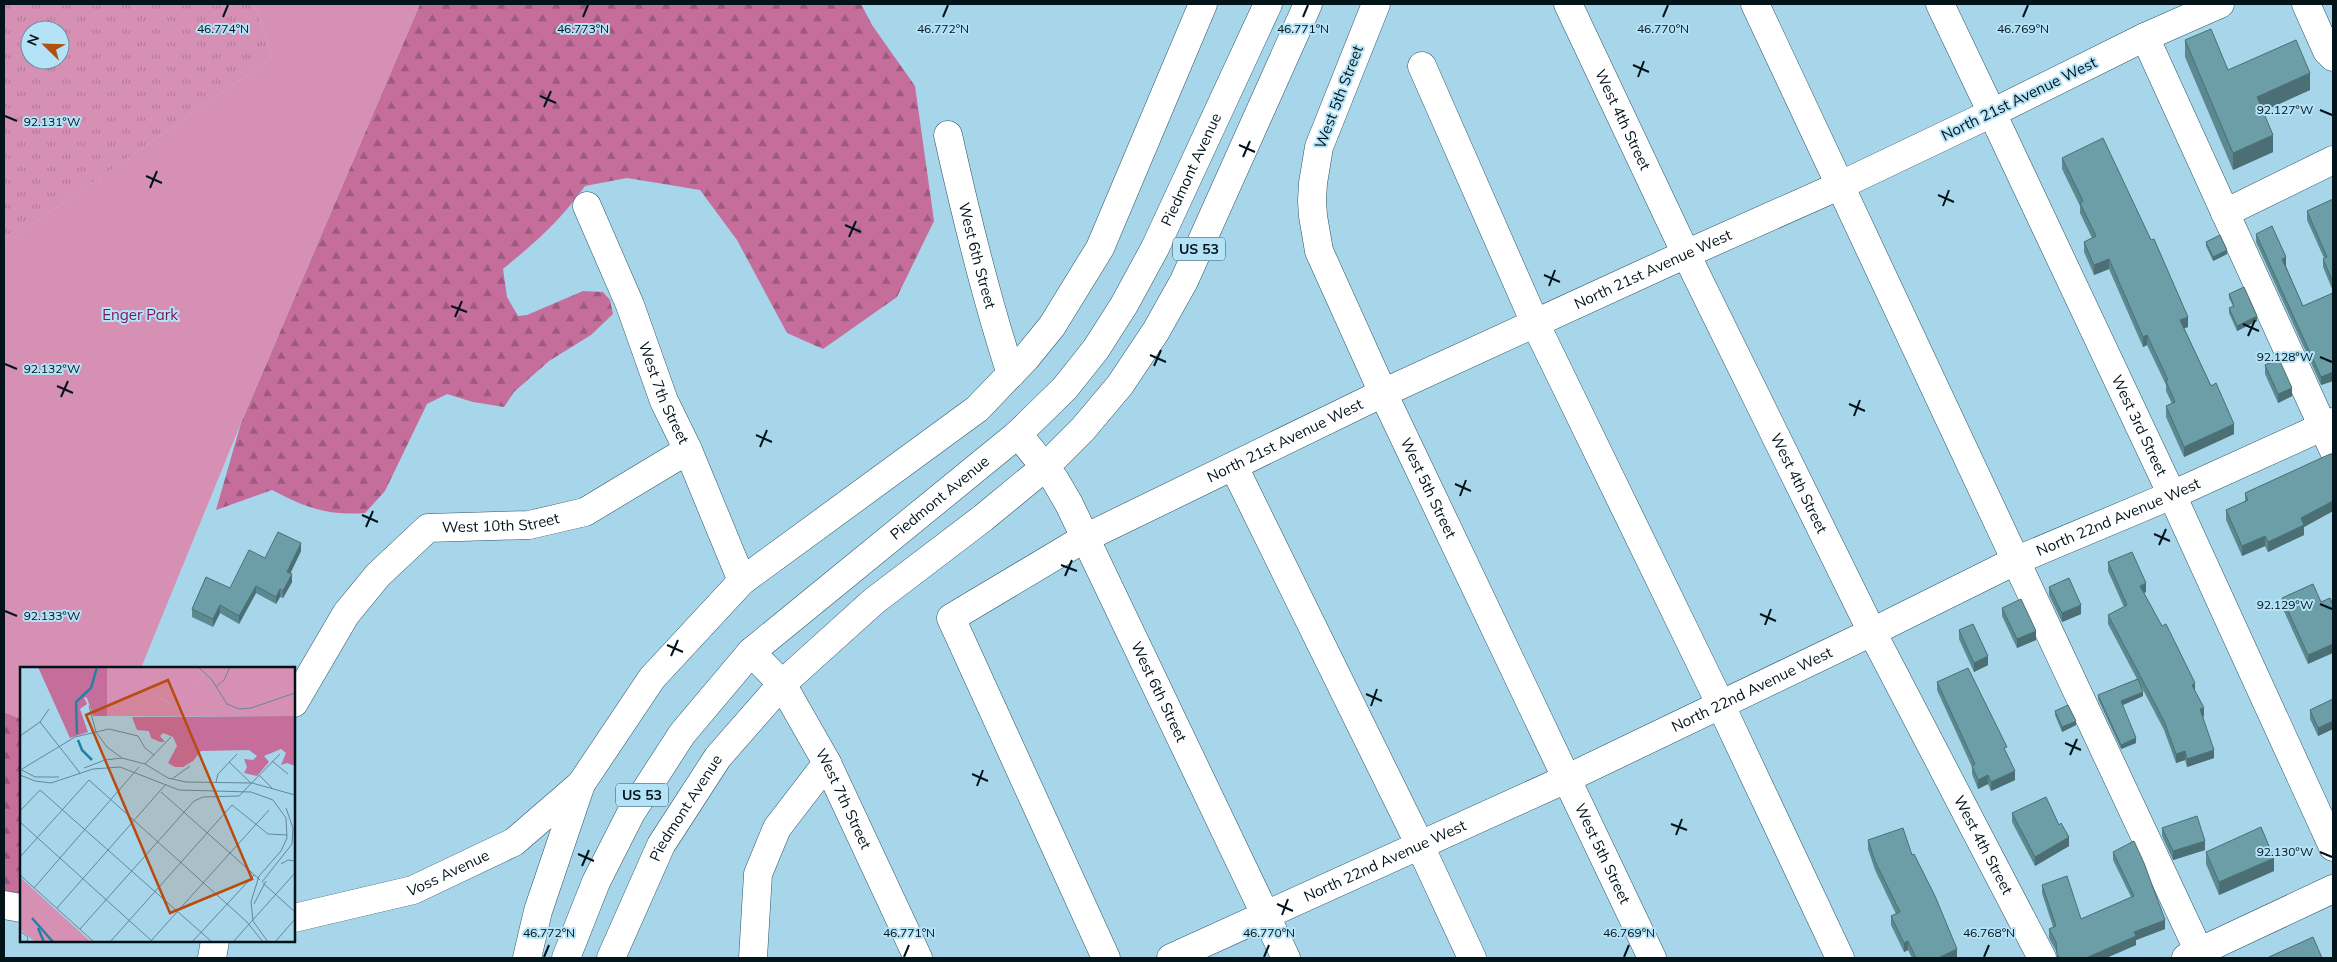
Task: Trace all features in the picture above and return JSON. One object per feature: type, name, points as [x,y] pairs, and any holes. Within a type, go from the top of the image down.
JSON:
[{"type":"main road","points":[[527,958],[538,911],[581,784],[652,678],[742,581],[977,409],[1011,374],[1052,326],[1100,248],[1203,4]]},
{"type":"main road","name":"Piedmont Avenue","points":[[566,958],[596,882],[631,813],[682,734],[751,652],[1018,434],[1079,370],[1111,326],[1134,289],[1155,248],[1268,4]]},
{"type":"main road","name":"Piedmont Avenue","points":[[611,958],[634,902],[661,845],[718,757],[782,684],[874,600],[983,518],[1045,467],[1088,423],[1120,385],[1169,309],[1196,258],[1308,4]]},
{"type":"main road","name":"West 5th Street","points":[[1376,4],[1319,147],[1313,183],[1313,216],[1317,243],[1323,261],[1383,393],[1652,958]]},
{"type":"main road","name":"West 4th Street","points":[[1568,4],[1686,254],[1872,632],[2042,958]]},
{"type":"main road","points":[[1755,4],[2015,561],[2195,956],[2333,889]]},
{"type":"main road","name":"West 3rd Street","points":[[1940,4],[2172,495],[2333,847]]},
{"type":"main road","name":"North 21st Avenue West","points":[[1106,958],[950,618],[1085,538],[1383,393],[1840,185],[2144,38],[2220,4]]},
{"type":"main road","points":[[2306,4],[2330,54]]},
{"type":"main road","points":[[2144,38],[2330,432]]},
{"type":"main road","points":[[1422,66],[1535,323],[1721,705],[1840,958]]},
{"type":"main road","name":"West 6th Street","points":[[948,135],[975,252],[1011,374]]},
{"type":"main road","points":[[2225,213],[2333,160]]},
{"type":"main road","name":"West 7th Street","points":[[587,206],[630,305],[664,401],[688,450],[742,581]]},
{"type":"main road","name":"North 22nd Avenue West","points":[[1171,958],[1566,779],[2015,561],[2172,495],[2330,432]]},
{"type":"main road","name":"West 6th Street","points":[[1018,434],[1045,467],[1065,497],[1286,958]]},
{"type":"main road","name":"West 10th Street","points":[[295,701],[346,614],[378,575],[428,528],[529,525],[585,512],[688,450]]},
{"type":"main road","points":[[1234,467],[1420,845],[1472,958]]},
{"type":"main road","name":"West 7th Street","points":[[751,652],[782,684],[827,763],[918,958]]},
{"type":"main road","points":[[754,958],[758,874],[777,828],[827,763]]},
{"type":"main road","name":"Voss Avenue","points":[[295,918],[322,913],[412,890],[514,842],[581,784]]},
{"type":"main road","points":[[4,905],[20,908]]},
{"type":"main road","points":[[212,958],[216,942]]},
{"type":"green space","points":[[4,4],[254,4],[272,58],[4,244]]},
{"type":"green space","name":"Enger Park","points":[[254,4],[420,4],[241,423],[141,667],[20,667],[20,719],[4,712],[4,244],[272,58]]},
{"type":"green space","points":[[420,4],[861,4],[872,25],[915,86],[934,221],[897,297],[823,349],[787,333],[737,240],[700,190],[627,178],[585,186],[547,230],[503,269],[507,297],[518,316],[527,315],[583,291],[603,292],[610,300],[613,314],[591,335],[549,361],[514,392],[504,407],[473,402],[447,394],[427,404],[385,491],[365,513],[328,512],[306,506],[272,490],[216,510],[241,423]]},
{"type":"green space","points":[[4,712],[20,719],[20,899],[4,897]]},
{"type":"building","points":[[2211,29],[2228,70],[2296,40],[2310,73],[2257,97],[2273,135],[2233,153],[2185,40]]},
{"type":"building","points":[[2103,138],[2151,240],[2154,239],[2188,317],[2180,320],[2211,386],[2216,383],[2234,424],[2184,447],[2166,406],[2175,402],[2166,381],[2168,380],[2147,335],[2143,337],[2109,259],[2094,265],[2084,242],[2096,236],[2080,203],[2083,201],[2062,158]]},
{"type":"building","points":[[2333,199],[2333,282],[2323,259],[2327,257],[2307,211]]},
{"type":"building","points":[[2272,226],[2286,257],[2282,259],[2303,306],[2333,293],[2333,372],[2321,377],[2256,234]]},
{"type":"building","points":[[2220,235],[2227,250],[2213,257],[2206,242]]},
{"type":"building","points":[[2244,287],[2257,316],[2237,326],[2229,308],[2234,306],[2229,294]]},
{"type":"building","points":[[2279,359],[2292,388],[2278,394],[2265,365]]},
{"type":"building","points":[[2333,454],[2333,501],[2301,518],[2304,525],[2268,542],[2265,536],[2242,546],[2226,510],[2248,500],[2245,493]]},
{"type":"building","points":[[278,532],[301,543],[287,572],[292,574],[283,591],[280,589],[276,597],[256,586],[239,616],[220,605],[213,619],[192,609],[206,577],[230,588],[249,550],[265,558]]},
{"type":"building","points":[[2132,552],[2146,583],[2140,586],[2162,626],[2166,624],[2195,683],[2192,685],[2204,708],[2200,709],[2214,750],[2187,759],[2185,751],[2176,754],[2164,721],[2108,615],[2127,605],[2108,562]]},
{"type":"building","points":[[2069,578],[2081,605],[2062,613],[2049,587]]},
{"type":"building","points":[[2313,584],[2321,602],[2330,598],[2333,605],[2333,644],[2308,655],[2282,598]]},
{"type":"building","points":[[2021,599],[2036,631],[2017,639],[2002,608]]},
{"type":"building","points":[[1973,624],[1988,656],[1974,663],[1959,630]]},
{"type":"building","points":[[1968,668],[2007,747],[2004,748],[2015,771],[1991,782],[1988,775],[1978,780],[1972,766],[1975,764],[1937,682]]},
{"type":"building","points":[[2138,679],[2143,692],[2121,701],[2136,738],[2121,745],[2098,695]]},
{"type":"building","points":[[2333,699],[2333,721],[2318,728],[2310,710]]},
{"type":"building","points":[[2068,705],[2076,721],[2062,727],[2055,711]]},
{"type":"building","points":[[2046,797],[2059,825],[2061,823],[2069,837],[2035,857],[2012,813]]},
{"type":"building","points":[[2197,816],[2205,841],[2173,851],[2162,828]]},
{"type":"building","points":[[2261,827],[2274,858],[2219,882],[2206,852]]},
{"type":"building","points":[[1903,828],[1912,855],[1914,854],[1935,896],[1957,949],[1938,958],[1916,958],[1908,941],[1904,943],[1891,916],[1900,912],[1875,861],[1868,840]]},
{"type":"building","points":[[2134,841],[2165,920],[2134,932],[2136,936],[2086,958],[2059,958],[2056,942],[2049,929],[2056,926],[2042,885],[2067,876],[2081,919],[2134,896],[2113,852]]},
{"type":"building","points":[[2313,937],[2322,958],[2269,958],[2269,957]]}]
